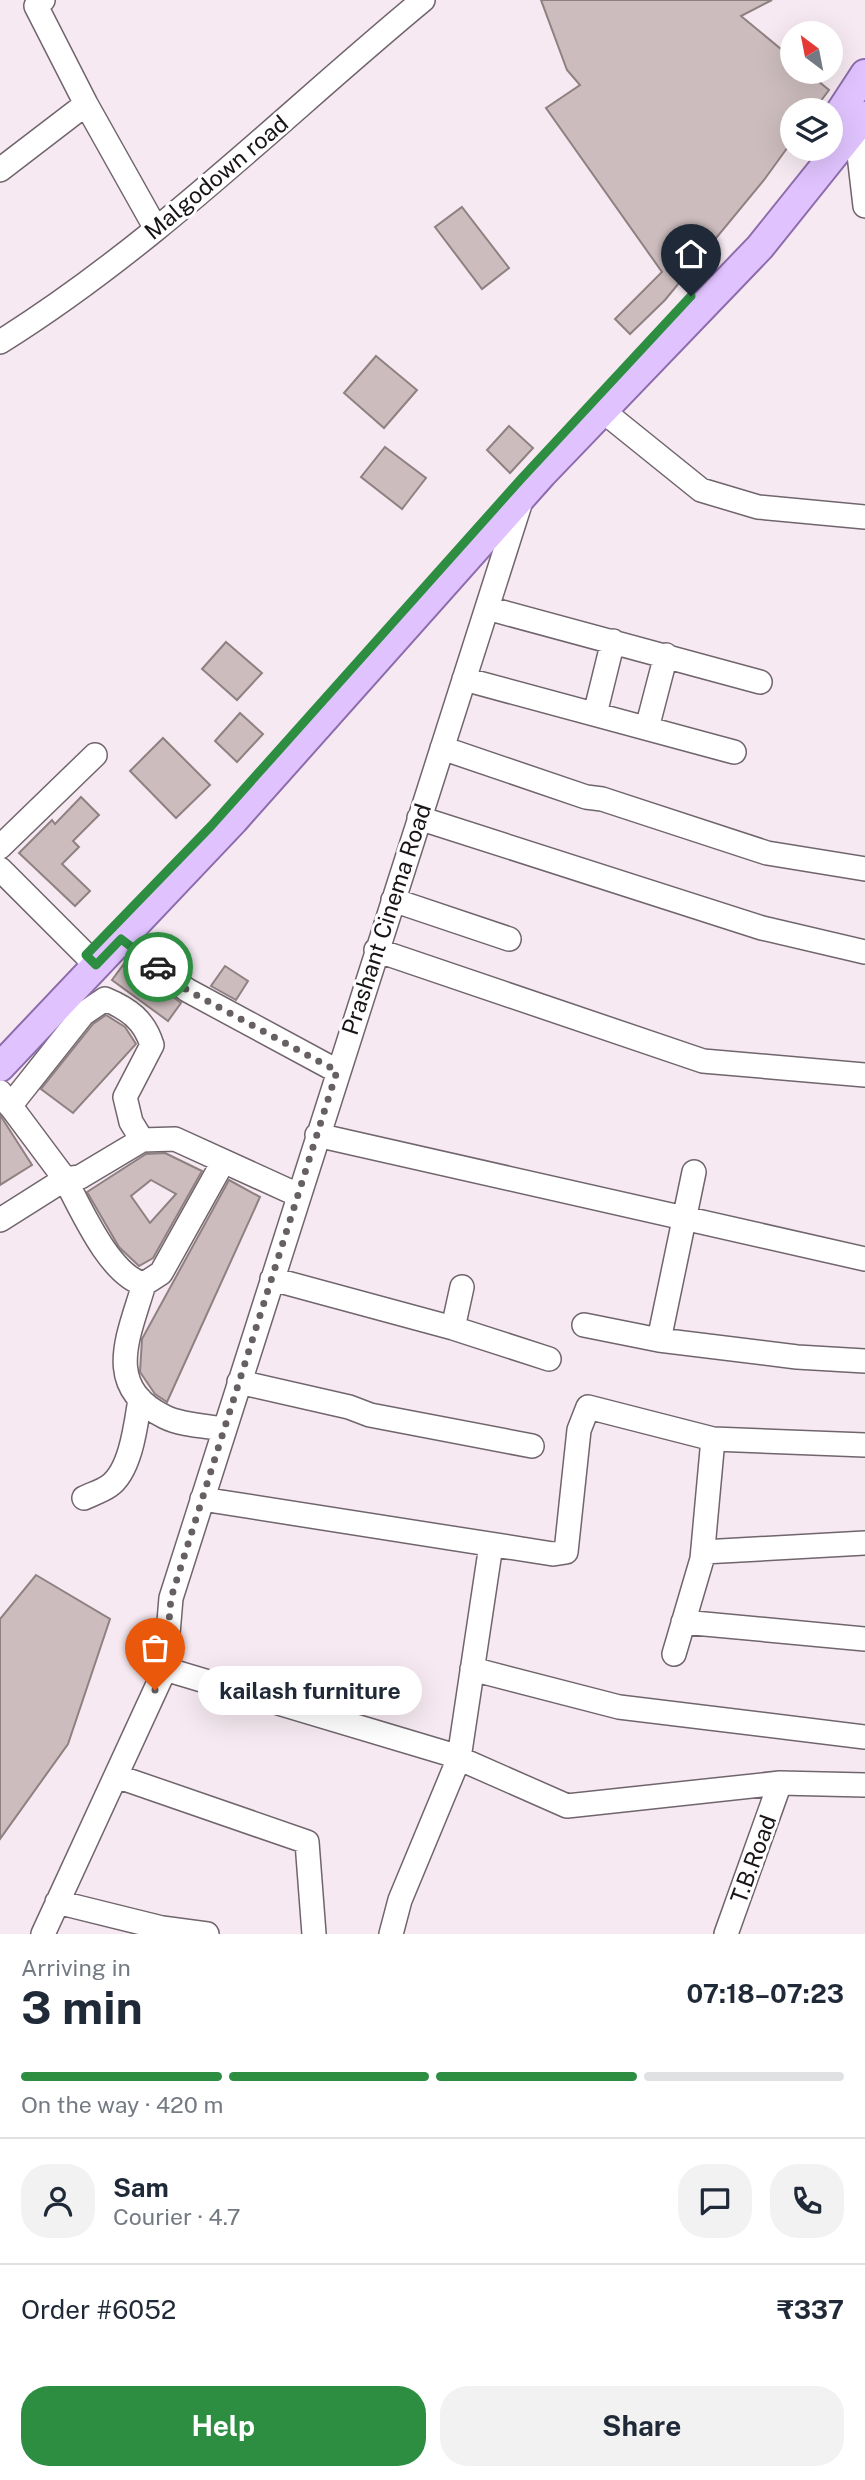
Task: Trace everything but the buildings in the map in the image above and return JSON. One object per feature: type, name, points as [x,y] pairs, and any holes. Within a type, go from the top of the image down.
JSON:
[{"type":"main road","points":[[0,1040],[91,960],[121,939],[234,820],[523,495],[760,247],[851,123],[865,74]]},
{"type":"main road","points":[[0,1067],[91,960],[534,465],[636,359],[806,161]]},
{"type":"street","points":[[43,0],[36,6],[86,104],[155,228]]},
{"type":"street","name":"Malgodown road","points":[[0,342],[51,311],[244,157],[423,0]]},
{"type":"street","points":[[0,170],[86,104]]},
{"type":"street","points":[[851,123],[865,206]]},
{"type":"street","points":[[603,411],[701,490],[758,507],[865,517]]},
{"type":"street","name":"Prashant Cinema Road","points":[[43,1934],[165,1669],[171,1598],[523,495]]},
{"type":"street","points":[[487,608],[760,682]]},
{"type":"street","points":[[595,714],[614,641]]},
{"type":"street","points":[[647,728],[666,655]]},
{"type":"street","points":[[464,679],[734,752]]},
{"type":"street","points":[[442,748],[586,797],[602,799],[767,853],[865,869]]},
{"type":"street","points":[[0,847],[95,755]]},
{"type":"street","points":[[419,818],[762,928],[865,952]]},
{"type":"street","points":[[0,869],[91,960]]},
{"type":"street","points":[[393,900],[509,939]]},
{"type":"street","points":[[121,939],[187,990],[337,1071]]},
{"type":"street","points":[[376,950],[703,1061],[865,1075]]},
{"type":"street","points":[[142,1140],[131,1122],[125,1097],[152,1045],[147,1028],[127,1008],[105,999],[83,1014],[5,1099],[65,1179],[94,1233],[121,1272],[132,1281],[144,1284]]},
{"type":"street","points":[[317,1135],[865,1259]]},
{"type":"street","points":[[0,1220],[65,1179],[80,1177],[142,1140],[175,1139],[298,1195]]},
{"type":"street","points":[[223,1162],[161,1273],[144,1284],[126,1346],[124,1373],[140,1399],[166,1418],[224,1429]]},
{"type":"street","points":[[659,1340],[694,1172]]},
{"type":"street","points":[[272,1279],[453,1328],[549,1359]]},
{"type":"street","points":[[453,1328],[462,1287]]},
{"type":"street","points":[[584,1325],[659,1340],[797,1357],[865,1361]]},
{"type":"street","points":[[239,1382],[349,1407],[370,1415],[532,1446]]},
{"type":"street","points":[[84,1498],[111,1486],[120,1472],[132,1446],[140,1399]]},
{"type":"street","points":[[202,1499],[554,1554],[566,1552],[579,1430],[588,1407],[713,1439],[865,1445]]},
{"type":"street","points":[[674,1654],[703,1552],[713,1439]]},
{"type":"street","points":[[703,1552],[865,1544]]},
{"type":"street","points":[[391,1934],[400,1900],[459,1758],[491,1545]]},
{"type":"street","points":[[683,1622],[865,1639]]},
{"type":"street","points":[[165,1669],[459,1758],[567,1807],[780,1783],[865,1785]]},
{"type":"street","points":[[472,1669],[620,1707],[865,1737]]},
{"type":"street","points":[[116,1776],[307,1842],[314,1934]]},
{"type":"street","name":"T.B.Road","points":[[726,1934],[780,1783]]},
{"type":"street","points":[[57,1902],[162,1928],[207,1934]]},
{"type":"way so far","points":[[155,1690],[165,1669],[171,1598],[337,1071],[187,990],[158,967]]},
{"type":"place","name":"kailash furniture","points":[[155,1690]]},
{"type":"route","points":[[158,967],[121,939],[96,965],[86,955],[211,826],[521,479],[636,359],[691,296]]}]
